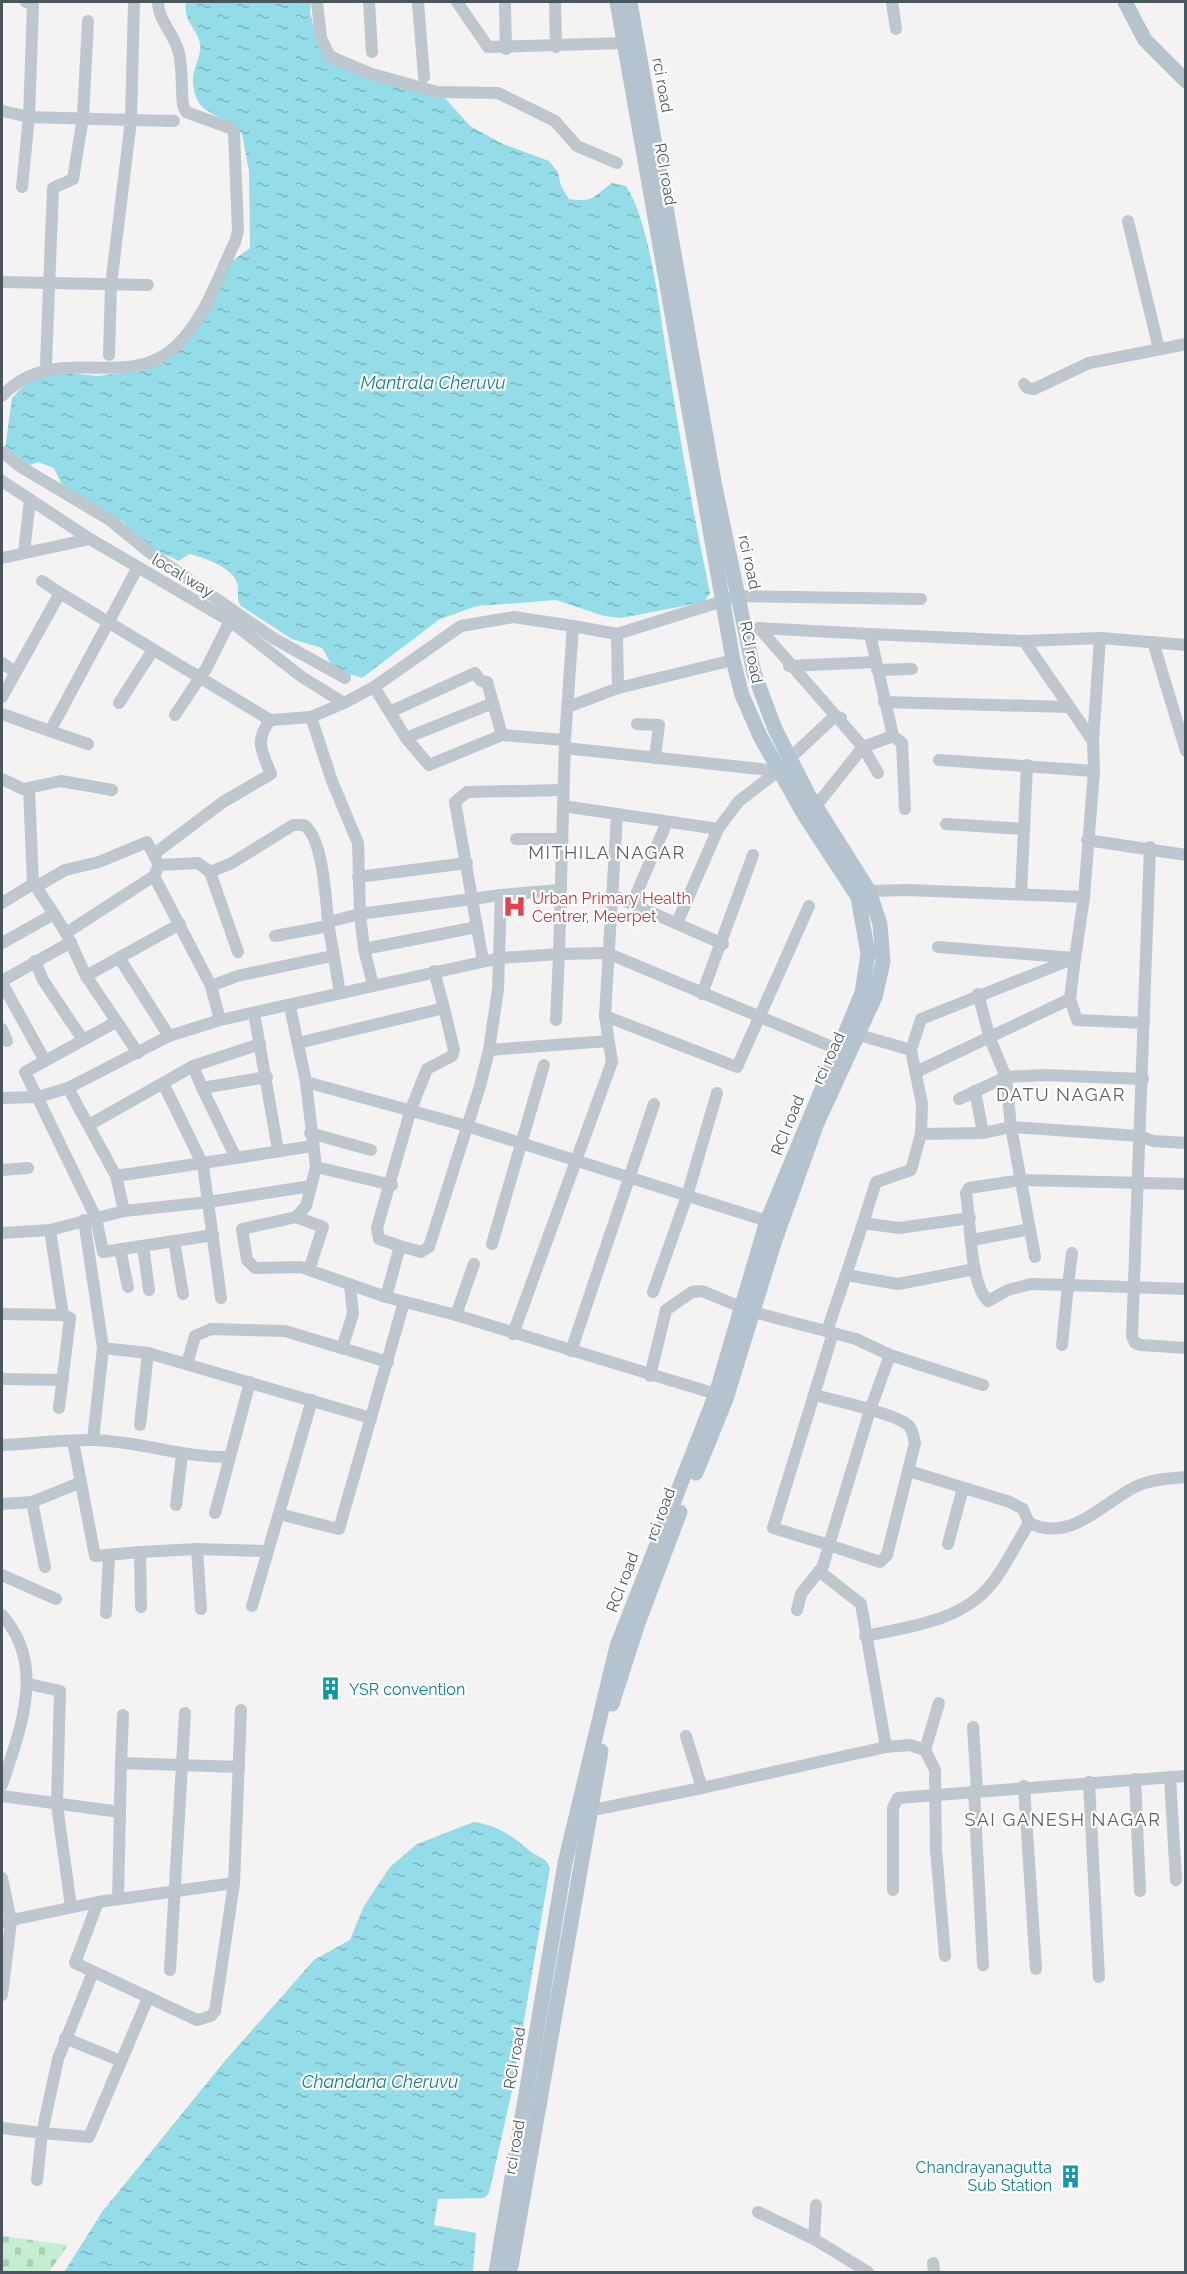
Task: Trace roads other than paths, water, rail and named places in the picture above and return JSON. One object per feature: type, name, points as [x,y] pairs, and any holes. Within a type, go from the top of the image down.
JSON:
[{"type":"main road","name":"RCI road","points":[[496,2272],[565,1863],[583,1812],[617,1646],[747,1310],[767,1221],[862,993],[868,954],[864,894],[778,771],[742,695],[723,601],[617,2]]},
{"type":"main road","name":"rci road","points":[[510,2272],[583,1812],[608,1716],[638,1623],[726,1398],[747,1310],[817,1123],[875,997],[883,962],[880,924],[775,729],[754,673],[714,482],[630,2]]},
{"type":"main road","points":[[1125,2],[1145,40],[1185,81]]},
{"type":"street","points":[[22,187],[29,117],[33,4],[26,2]]},
{"type":"street","points":[[317,2],[321,38],[329,55],[336,59],[372,74],[437,92],[498,93],[555,121],[577,146],[617,163]]},
{"type":"street","points":[[369,2],[372,52]]},
{"type":"street","points":[[418,2],[424,76]]},
{"type":"street","points":[[457,2],[488,47],[506,49],[624,43]]},
{"type":"street","points":[[505,2],[506,49]]},
{"type":"street","points":[[555,2],[556,47]]},
{"type":"street","points":[[892,2],[896,29]]},
{"type":"street","points":[[2,396],[33,373],[49,368],[134,367],[158,358],[175,347],[200,314],[235,242],[238,231],[234,132],[230,128],[186,112],[183,105],[180,55],[174,38],[159,7],[134,4],[131,120],[111,285],[109,355]]},
{"type":"street","points":[[46,363],[53,188],[73,179],[83,117],[88,21]]},
{"type":"street","points":[[2,111],[29,117],[174,121]]},
{"type":"street","points":[[1128,220],[1155,338],[1161,349]]},
{"type":"street","points":[[2,282],[49,285],[148,285]]},
{"type":"street","points":[[1024,384],[1034,389],[1089,363],[1185,344]]},
{"type":"street","points":[[2,452],[21,467],[110,520],[149,552],[273,638],[345,678]]},
{"type":"street","name":"local way","points":[[2,481],[90,539],[230,621],[302,677],[344,703]]},
{"type":"street","points":[[24,553],[30,499]]},
{"type":"street","points":[[2,558],[90,539]]},
{"type":"street","points":[[50,731],[138,567]]},
{"type":"street","points":[[42,581],[199,680],[270,720],[311,717],[344,703],[374,687],[461,626],[514,617],[616,634],[739,596],[921,599]]},
{"type":"street","points":[[2,697],[14,671],[60,593]]},
{"type":"street","points":[[175,715],[199,680],[230,621]]},
{"type":"street","points":[[556,1020],[563,790],[573,626]]},
{"type":"street","points":[[878,773],[863,747],[789,666],[759,628],[1024,641],[1100,638],[1185,645]]},
{"type":"street","points":[[616,634],[618,688]]},
{"type":"street","points":[[870,634],[893,736],[902,744],[905,809]]},
{"type":"street","points":[[1100,638],[1093,741],[1094,771],[1084,897],[1070,999],[1077,1020],[1144,1023]]},
{"type":"street","points":[[1024,641],[1093,741]]},
{"type":"street","points":[[1153,642],[1179,707],[1185,751]]},
{"type":"street","points":[[119,703],[153,650]]},
{"type":"street","points":[[568,707],[618,688],[734,660]]},
{"type":"street","points":[[2,663],[14,671]]},
{"type":"street","points":[[789,666],[876,666],[912,669]]},
{"type":"street","points":[[392,711],[475,673],[481,681],[487,682],[502,735]]},
{"type":"street","points":[[374,687],[392,711],[406,738],[429,765],[502,735],[655,758],[778,771]]},
{"type":"street","points":[[884,702],[1068,707]]},
{"type":"street","points":[[406,738],[493,703]]},
{"type":"street","points":[[2,714],[88,744]]},
{"type":"street","points":[[311,717],[332,781],[358,843],[360,914],[364,949],[373,985]]},
{"type":"street","points":[[790,758],[838,717]]},
{"type":"street","points":[[45,1060],[2,982],[69,937],[156,865],[223,802],[271,774],[259,743],[260,734],[270,720]]},
{"type":"street","points":[[637,724],[659,725],[655,758]]},
{"type":"street","points":[[816,806],[863,747],[893,736]]},
{"type":"street","points":[[939,760],[1094,771]]},
{"type":"street","points":[[1022,894],[1027,765]]},
{"type":"street","points":[[677,923],[718,830],[739,801],[778,771]]},
{"type":"street","points":[[2,779],[29,790],[43,784],[62,781],[112,790]]},
{"type":"street","points":[[29,790],[34,886],[69,937],[86,976],[138,1053]]},
{"type":"street","points":[[483,962],[455,802],[467,792],[563,790]]},
{"type":"street","points":[[563,806],[718,830]]},
{"type":"street","points":[[513,1334],[574,1160],[612,1062],[605,1016],[607,953],[614,896],[617,815]]},
{"type":"street","points":[[632,904],[667,822]]},
{"type":"street","points":[[946,824],[1024,829]]},
{"type":"street","points":[[210,872],[232,863],[293,825],[304,825],[312,831],[320,859],[332,956],[340,993]]},
{"type":"street","points":[[516,839],[561,840]]},
{"type":"street","points":[[1087,840],[1149,847],[1185,855]]},
{"type":"street","points":[[2,903],[65,870],[99,862],[147,842],[180,924],[211,986],[220,1020]]},
{"type":"street","points":[[1149,847],[1143,1078],[1132,1336],[1135,1343],[1185,1348]]},
{"type":"street","points":[[702,994],[723,944],[753,855]]},
{"type":"street","points":[[156,865],[198,863],[210,872],[238,952]]},
{"type":"street","points":[[358,877],[467,863]]},
{"type":"street","points":[[274,936],[329,924],[360,914],[501,895],[559,890]]},
{"type":"street","points":[[864,894],[1022,894],[1084,897]]},
{"type":"street","points":[[434,971],[454,1050],[452,1056],[427,1069],[411,1109],[392,1185],[376,1235],[379,1239],[421,1252],[429,1247],[489,1050],[500,958],[501,895]]},
{"type":"street","points":[[614,896],[723,944]]},
{"type":"street","points":[[605,1016],[737,1067],[809,906]]},
{"type":"street","points":[[2,943],[54,914]]},
{"type":"street","points":[[86,976],[180,924]]},
{"type":"street","points":[[364,949],[477,927]]},
{"type":"street","points":[[938,947],[1075,958]]},
{"type":"street","points":[[2,1098],[38,1097],[68,1088],[170,1036],[220,1020],[290,1007],[373,985],[500,958],[559,954],[607,953],[837,1049]]},
{"type":"street","points":[[211,986],[237,976],[332,956]]},
{"type":"street","points":[[814,1395],[870,1410],[908,1424],[915,1443],[883,1560],[880,1562],[773,1528],[814,1395],[846,1275],[876,1182],[911,1170],[921,1134],[922,1104],[911,1050],[921,1019],[978,994],[1075,958]]},
{"type":"street","points":[[120,959],[170,1036]]},
{"type":"street","points":[[35,961],[43,980],[83,1041]]},
{"type":"street","points":[[978,994],[990,1039],[1006,1077],[1011,1127],[1035,1257]]},
{"type":"street","points":[[916,1072],[990,1039],[1070,999]]},
{"type":"street","points":[[290,1007],[306,1082],[310,1133],[316,1167],[306,1206],[296,1217]]},
{"type":"street","points":[[298,1043],[444,1008]]},
{"type":"street","points":[[254,1013],[278,1150]]},
{"type":"street","points":[[116,1022],[25,1072],[38,1097],[103,1252],[213,1235]]},
{"type":"street","points":[[859,1035],[911,1050]]},
{"type":"street","points":[[489,1050],[608,1041]]},
{"type":"street","points":[[89,1125],[193,1066],[260,1044]]},
{"type":"street","points":[[492,1244],[544,1065]]},
{"type":"street","points":[[193,1066],[236,1158]]},
{"type":"street","points":[[959,1100],[1006,1077],[1044,1075],[1143,1078]]},
{"type":"street","points":[[202,1088],[267,1077]]},
{"type":"street","points":[[306,1082],[411,1109],[630,1176],[767,1221]]},
{"type":"street","points":[[163,1083],[203,1165],[221,1298]]},
{"type":"street","points":[[68,1088],[116,1176],[124,1211]]},
{"type":"street","points":[[975,1091],[983,1133]]},
{"type":"street","points":[[654,1292],[687,1196],[717,1093]]},
{"type":"street","points":[[572,1351],[654,1104]]},
{"type":"street","points":[[921,1134],[983,1133],[1011,1127],[1140,1136],[1153,1141],[1185,1143]]},
{"type":"street","points":[[310,1133],[371,1149]]},
{"type":"street","points":[[116,1176],[203,1165],[278,1150],[312,1146]]},
{"type":"street","points":[[316,1167],[392,1185]]},
{"type":"street","points":[[2,1170],[28,1168]]},
{"type":"street","points":[[1185,1184],[1138,1185],[1021,1180],[969,1188],[966,1193],[975,1269],[978,1282],[988,1301],[1008,1290],[1030,1284],[1185,1289]]},
{"type":"street","points":[[2,1233],[50,1230],[124,1211],[209,1203],[311,1186]]},
{"type":"street","points":[[309,1270],[322,1227],[296,1217],[242,1229],[247,1260],[255,1268],[292,1267],[309,1270],[386,1298],[456,1315],[650,1376],[716,1394]]},
{"type":"street","points":[[862,1223],[899,1228],[970,1218]]},
{"type":"street","points":[[90,1219],[103,1348],[93,1440]]},
{"type":"street","points":[[972,1240],[1030,1229]]},
{"type":"street","points":[[50,1230],[63,1315]]},
{"type":"street","points":[[174,1240],[183,1293]]},
{"type":"street","points":[[386,1298],[400,1245]]},
{"type":"street","points":[[143,1246],[149,1290]]},
{"type":"street","points":[[120,1249],[128,1287]]},
{"type":"street","points":[[1062,1345],[1071,1252]]},
{"type":"street","points":[[456,1315],[474,1263]]},
{"type":"street","points":[[846,1275],[898,1284],[975,1269]]},
{"type":"street","points":[[342,1348],[353,1314],[351,1285]]},
{"type":"street","points":[[650,1376],[661,1322],[666,1310],[692,1292],[702,1291],[747,1310],[856,1339],[890,1355],[983,1385]]},
{"type":"street","points":[[279,1514],[339,1530],[404,1302]]},
{"type":"street","points":[[2,1314],[63,1315],[70,1318],[59,1408]]},
{"type":"street","points":[[187,1364],[195,1336],[211,1329],[285,1331],[388,1362]]},
{"type":"street","points":[[103,1348],[148,1353],[371,1418]]},
{"type":"street","points":[[140,1425],[148,1353]]},
{"type":"street","points":[[797,1610],[801,1594],[819,1571],[829,1545],[870,1410],[890,1355]]},
{"type":"street","points":[[2,1379],[63,1380]]},
{"type":"street","points":[[215,1514],[250,1382]]},
{"type":"street","points":[[252,1606],[266,1551],[312,1400]]},
{"type":"street","points":[[2,1445],[93,1440],[136,1444],[182,1455],[230,1457]]},
{"type":"street","points":[[73,1441],[95,1556],[197,1549],[266,1551]]},
{"type":"street","points":[[176,1505],[182,1455]]},
{"type":"street","points":[[909,1471],[1010,1502],[1023,1509],[1029,1522],[1042,1527],[1077,1524],[1138,1485],[1185,1477]]},
{"type":"street","points":[[2,1504],[32,1502],[80,1483]]},
{"type":"street","points":[[948,1544],[963,1488]]},
{"type":"street","points":[[32,1502],[45,1567]]},
{"type":"street","points":[[865,1636],[926,1623],[957,1611],[974,1600],[993,1583],[1029,1522]]},
{"type":"street","points":[[197,1549],[201,1609]]},
{"type":"street","points":[[140,1552],[141,1607]]},
{"type":"street","points":[[106,1613],[109,1555]]},
{"type":"street","points":[[819,1571],[861,1604],[886,1747]]},
{"type":"street","points":[[2,1575],[56,1599]]},
{"type":"street","points":[[2,1615],[16,1636],[28,1684],[19,1731],[2,1785]]},
{"type":"street","points":[[28,1684],[60,1691],[57,1805],[71,1907]]},
{"type":"street","points":[[939,1703],[926,1750],[935,1770],[934,1794],[945,1956]]},
{"type":"street","points":[[98,1902],[75,1963],[197,2020],[211,2016],[222,1972],[234,1883],[241,1710]]},
{"type":"street","points":[[170,1970],[185,1713]]},
{"type":"street","points":[[118,1899],[123,1715]]},
{"type":"street","points":[[973,1727],[983,1965]]},
{"type":"street","points":[[686,1736],[702,1788]]},
{"type":"street","points":[[583,1812],[886,1747],[910,1745],[926,1750]]},
{"type":"street","points":[[121,1763],[239,1767]]},
{"type":"street","points":[[893,1890],[894,1803],[898,1798],[1024,1786],[1185,1776]]},
{"type":"street","points":[[1170,1777],[1176,1880]]},
{"type":"street","points":[[1135,1779],[1140,1891]]},
{"type":"street","points":[[1089,1782],[1099,1977]]},
{"type":"street","points":[[1024,1786],[1036,1969]]},
{"type":"street","points":[[2,1796],[120,1812]]},
{"type":"street","points":[[2,1878],[6,1922],[2,1995]]},
{"type":"street","points":[[6,1922],[98,1902],[234,1883]]},
{"type":"street","points":[[37,2180],[50,2089],[65,2038],[93,1972]]},
{"type":"street","points":[[2,2128],[89,2137],[148,1998]]},
{"type":"street","points":[[65,2038],[121,2061]]},
{"type":"street","points":[[814,2239],[816,2205]]},
{"type":"street","points":[[758,2212],[814,2239],[868,2272]]},
{"type":"water","name":"Mantrala Cheruvu","points":[[186,2],[311,2],[310,12],[318,43],[330,60],[444,97],[470,126],[503,144],[549,161],[558,172],[561,186],[569,199],[589,199],[612,183],[626,186],[642,222],[653,271],[682,450],[710,593],[704,602],[621,618],[604,616],[556,600],[477,606],[440,619],[362,678],[346,675],[333,667],[322,648],[292,639],[241,606],[238,600],[237,583],[230,572],[224,568],[190,554],[178,561],[155,551],[141,541],[122,521],[110,518],[62,485],[54,468],[38,462],[28,466],[5,449],[12,398],[26,383],[44,376],[68,373],[98,376],[121,373],[175,351],[228,264],[250,248],[249,171],[242,134],[234,126],[210,113],[198,102],[193,80],[200,44],[186,15]]},
{"type":"water","name":"Chandana Cheruvu","points":[[474,1822],[505,1832],[545,1860],[550,1868],[512,2091],[489,2193],[485,2198],[438,2199],[434,2225],[476,2233],[473,2272],[64,2272],[102,2212],[224,2062],[314,1960],[350,1940],[364,1906],[390,1867],[417,1844]]},
{"type":"place","name":"Urban Primary Health Centrer, Meerpet","points":[[514,907]]},
{"type":"place","name":"YSR convention","points":[[331,1689]]},
{"type":"place","name":"Chandrayanagutta Sub Station","points":[[1070,2176]]},
{"type":"district","name":"MITHILA NAGAR","points":[[607,853]]},
{"type":"district","name":"DATU NAGAR","points":[[1061,1095]]},
{"type":"district","name":"SAI GANESH NAGAR","points":[[1063,1820]]}]
